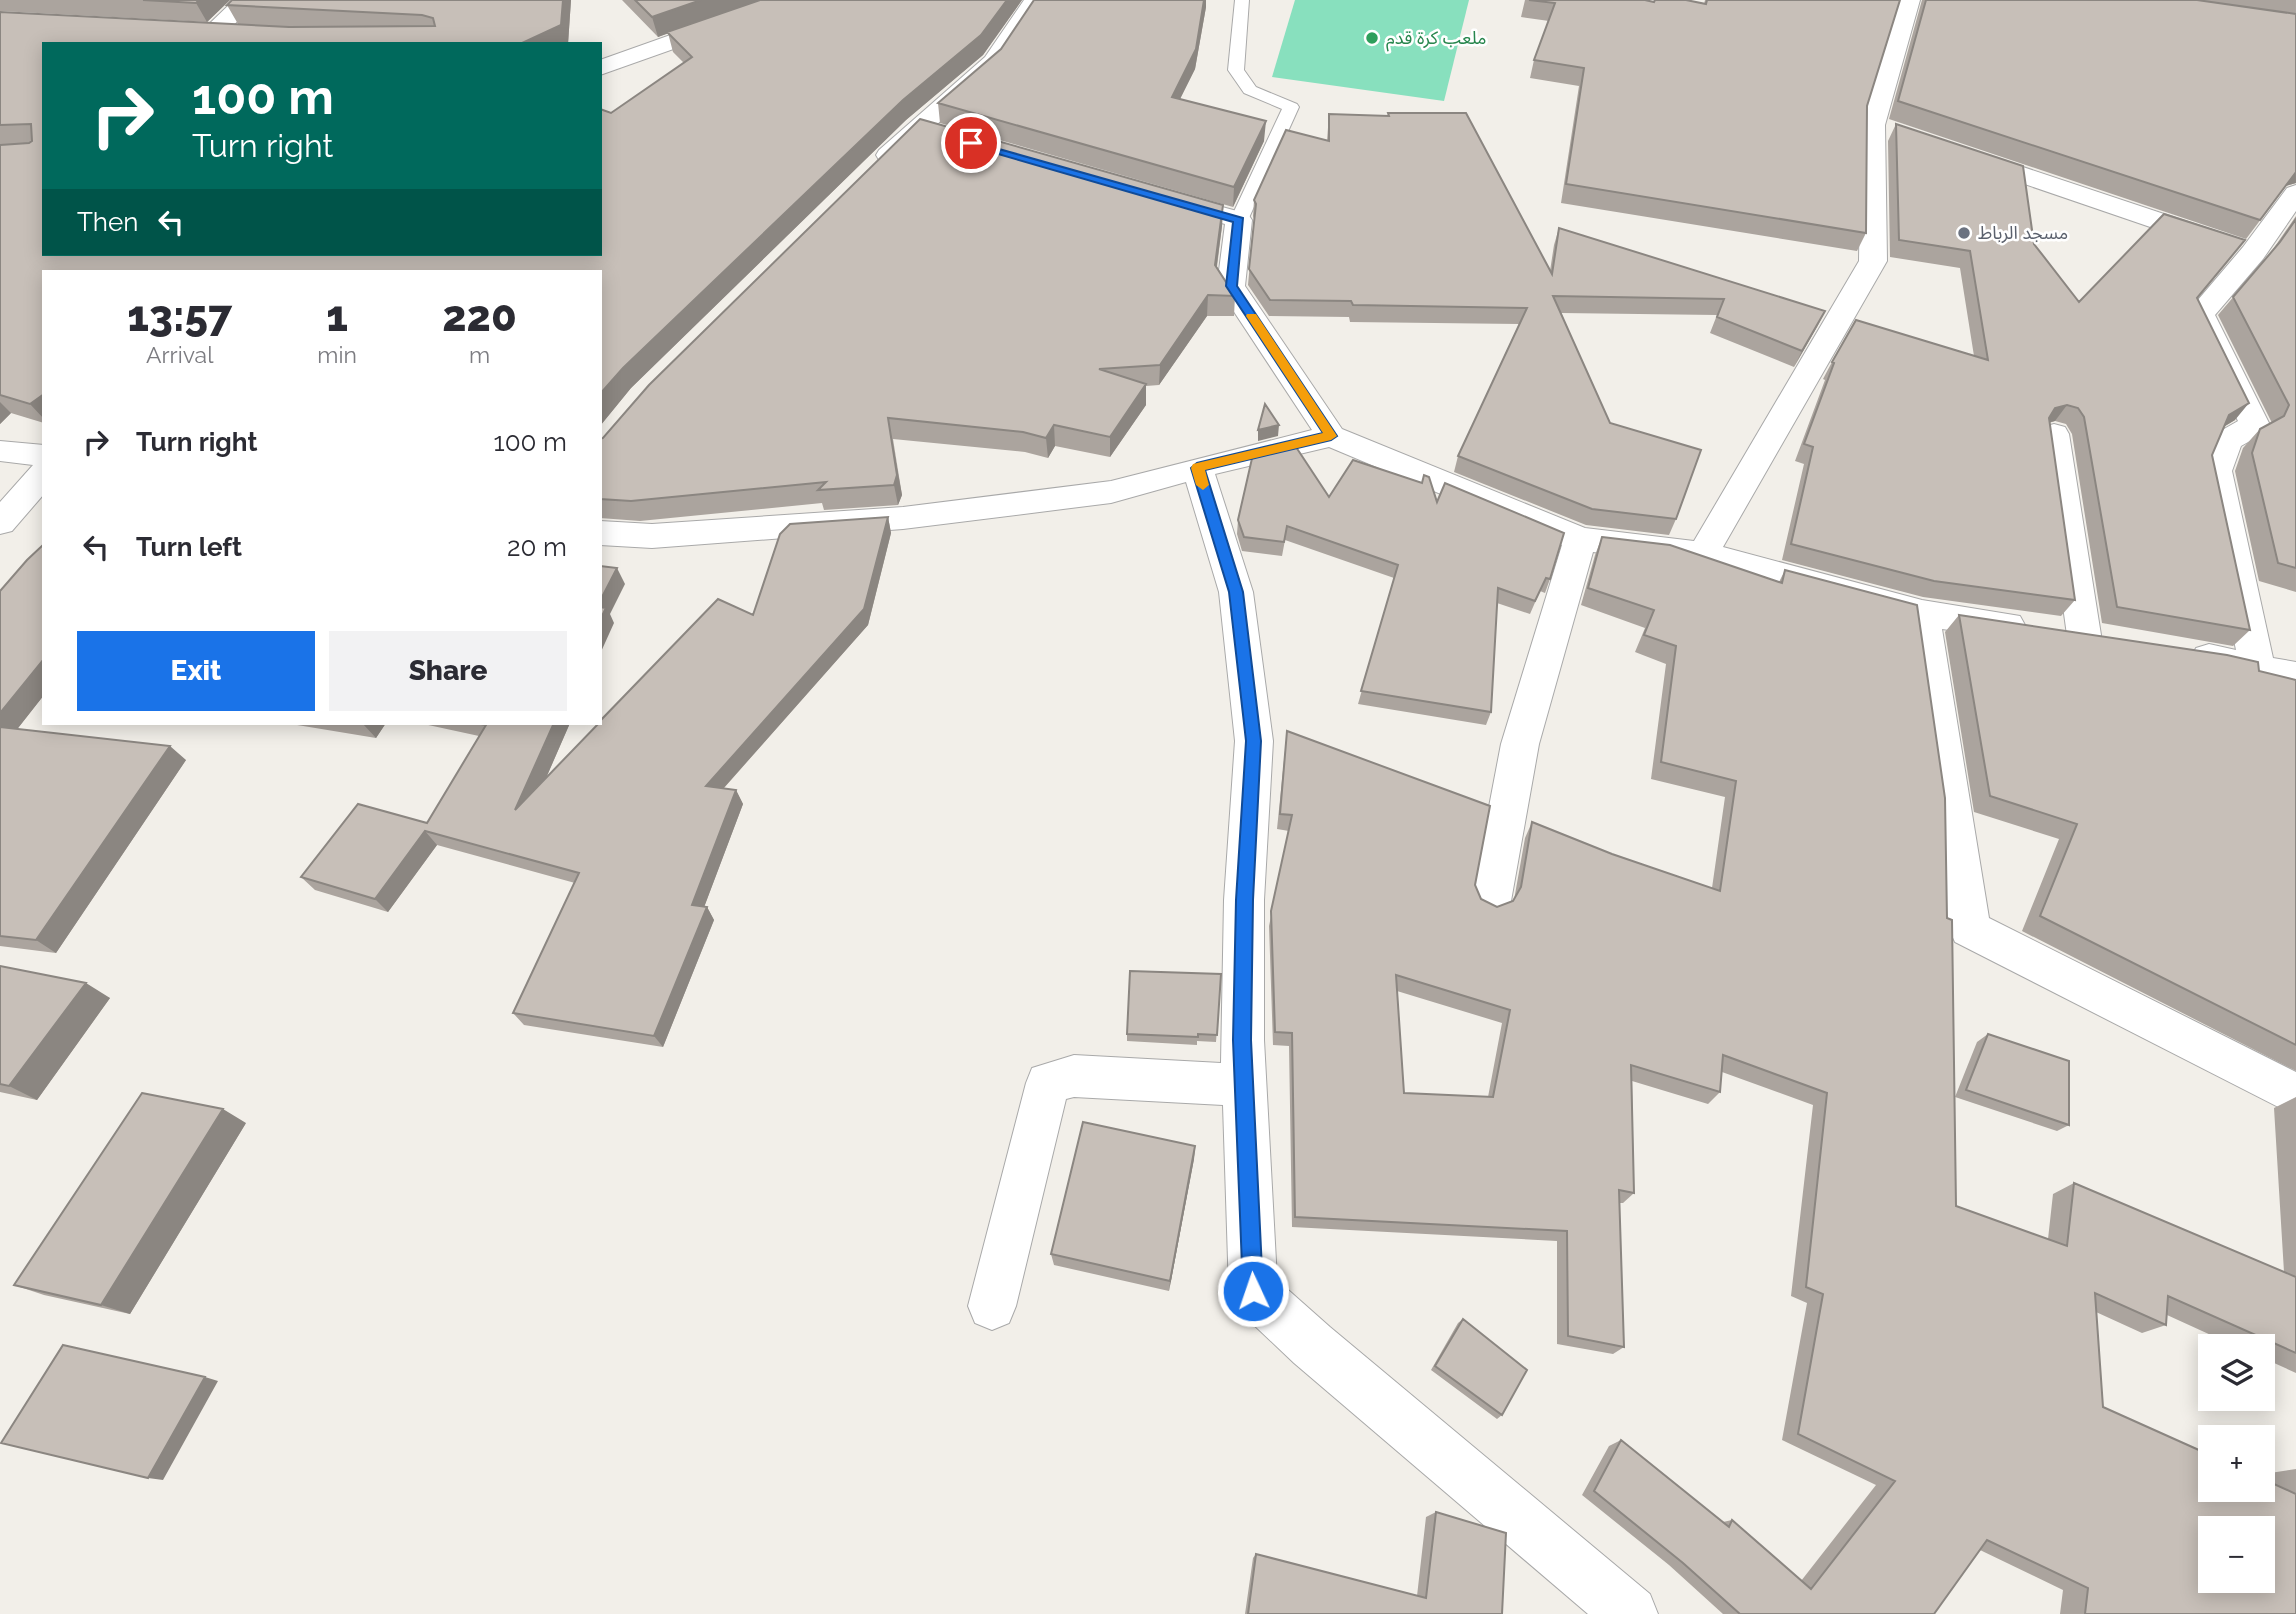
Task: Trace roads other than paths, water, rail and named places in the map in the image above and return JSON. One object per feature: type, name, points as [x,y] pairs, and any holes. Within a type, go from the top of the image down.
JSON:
[{"type":"street","points":[[215,31],[247,0]]},
{"type":"street","points":[[602,67],[790,0]]},
{"type":"street","points":[[873,170],[993,62],[1035,0]]},
{"type":"street","points":[[1703,554],[1873,261],[1873,125],[1909,0]]},
{"type":"street","points":[[188,29],[243,33]]},
{"type":"street","points":[[1873,125],[1899,134]]},
{"type":"street","points":[[918,127],[944,135]]},
{"type":"street","points":[[1952,152],[2253,253]]},
{"type":"street","points":[[1145,193],[1239,220],[1231,286],[1331,436],[1580,539],[1703,554],[1922,613],[2074,634],[2054,434]]},
{"type":"street","points":[[2257,666],[2216,471],[2228,440],[2255,425],[2200,314],[2253,253],[2296,193]]},
{"type":"street","points":[[602,533],[652,536],[903,518],[1111,492],[1331,436]]},
{"type":"street","points":[[0,451],[42,456]]},
{"type":"street","points":[[1197,468],[1236,592],[1254,741],[1244,900],[1243,1085],[1253,1291],[1322,1354],[1630,1614]]},
{"type":"street","points":[[0,523],[42,475]]},
{"type":"street","points":[[1491,901],[1520,744],[1580,539]]},
{"type":"street","points":[[1922,613],[1970,929],[2296,1096]]},
{"type":"street","points":[[2178,652],[2296,676]]},
{"type":"street","points":[[992,1306],[1048,1083],[1074,1076],[1243,1085]]},
{"type":"lane","points":[[1239,220],[1291,107],[1250,90],[1236,70],[1242,0]]},
{"type":"place","name":"ملعب كرة قدم","points":[[1372,38]]},
{"type":"place","name":"مسجد الرباط","points":[[1964,233]]}]
